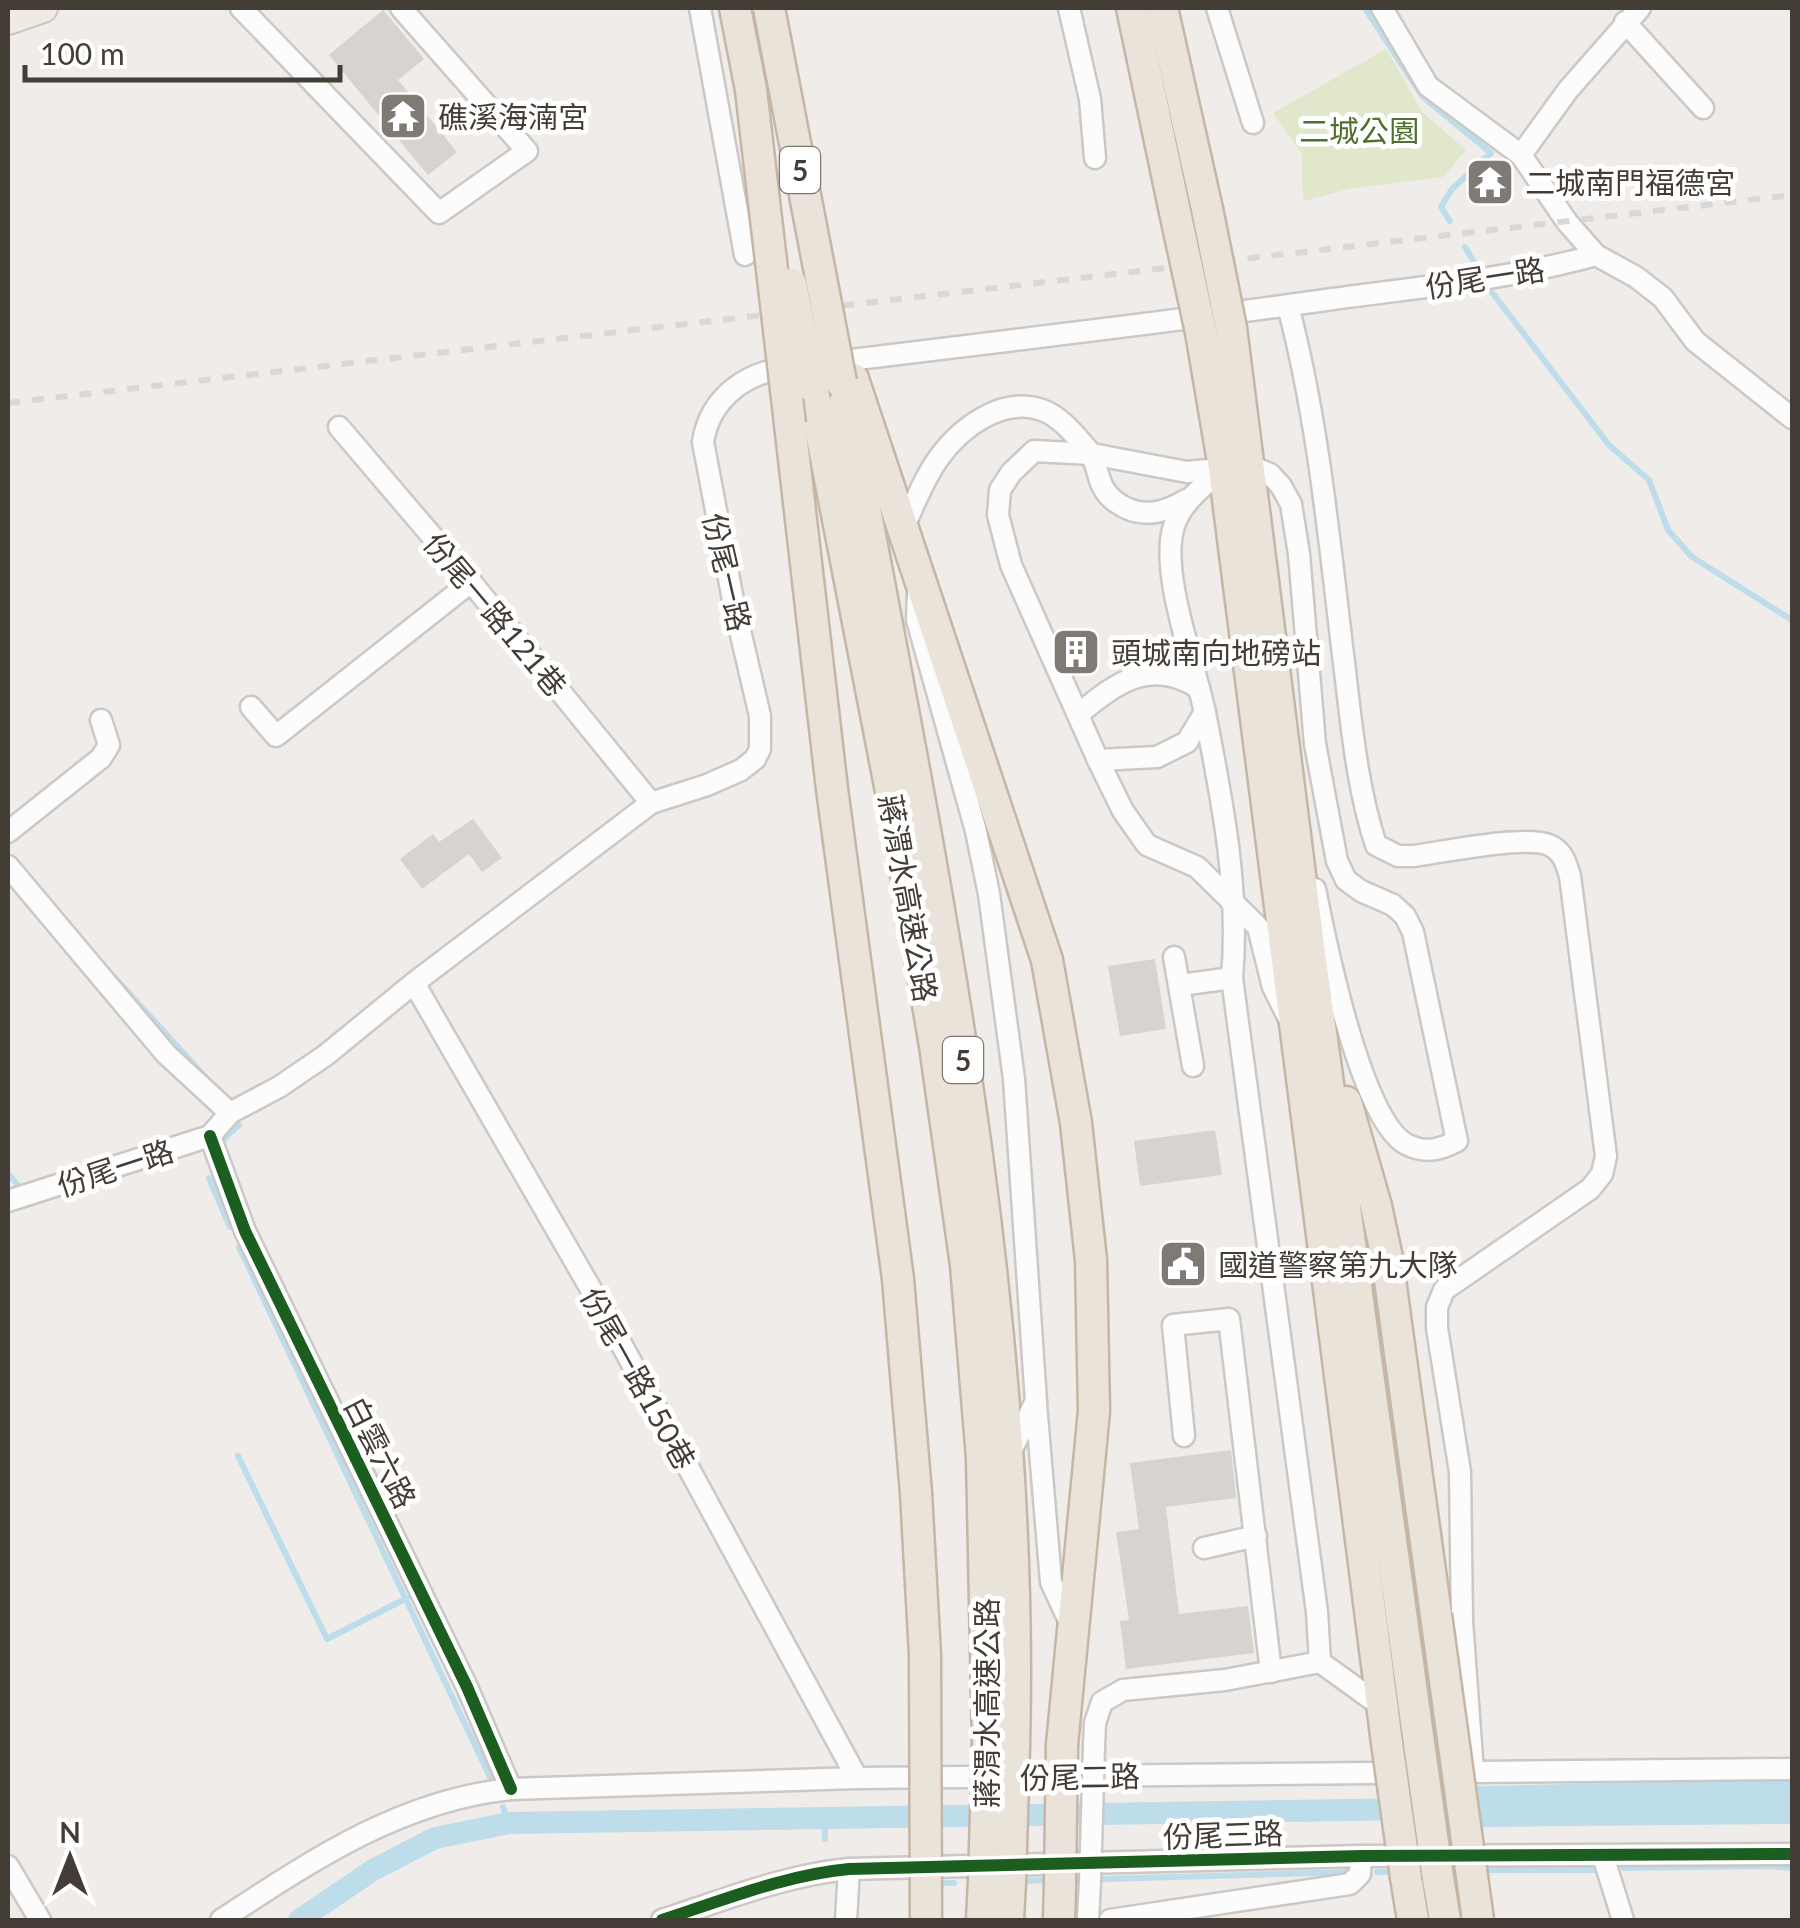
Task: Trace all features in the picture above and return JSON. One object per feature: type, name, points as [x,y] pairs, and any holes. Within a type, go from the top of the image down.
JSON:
[{"type":"highway","name":"蔣渭水高速公路","points":[[735,8],[751,90],[835,383],[900,688],[970,1107],[988,1240],[1017,1633],[1001,1745]]},
{"type":"highway","name":"蔣渭水高速公路","points":[[769,8],[831,332],[898,827],[966,1264],[1001,1745],[997,1881],[1008,1920]]},
{"type":"highway","points":[[1132,8],[1175,212],[1216,330]]},
{"type":"highway","points":[[1162,8],[1207,209],[1216,330],[1278,708],[1445,1920]]},
{"type":"highway","points":[[751,90],[832,789],[898,1279],[925,1655],[926,1920]]},
{"type":"highway","points":[[835,383],[904,527],[1048,960],[1076,1123],[1092,1260],[1094,1411],[1062,1745],[1075,1883],[1059,1920]]},
{"type":"highway","points":[[1237,467],[1296,1032],[1412,1917]]},
{"type":"highway","points":[[1309,946],[1386,1258],[1478,1920]]},
{"type":"highway","name":"蔣渭水高速公路","points":[[982,1920],[997,1881]]},
{"type":"main road","points":[[8,20],[43,8]]},
{"type":"street","points":[[240,8],[439,213],[527,150],[401,8]]},
{"type":"street","points":[[700,8],[745,255]]},
{"type":"street","points":[[1069,8],[1084,66],[1094,158]]},
{"type":"street","points":[[1217,8],[1252,123]]},
{"type":"street","points":[[1382,8],[1428,86],[1521,155],[1567,222],[1596,255],[1636,277],[1662,298],[1696,341],[1792,418]]},
{"type":"street","points":[[1521,155],[1568,90],[1640,8]]},
{"type":"street","points":[[1625,22],[1703,108]]},
{"type":"street","name":"份尾一路","points":[[8,1201],[210,1136],[230,1113],[280,1087],[326,1054],[651,803],[742,770],[755,759],[760,749],[760,716],[705,468],[703,442],[706,420],[725,395],[748,380],[773,368],[1288,306],[1482,278],[1596,255]]},
{"type":"street","points":[[1288,306],[1304,367],[1350,706],[1376,845],[1398,856],[1414,856],[1527,841],[1549,845],[1564,856],[1570,876],[1606,1156],[1602,1174],[1590,1188],[1444,1290],[1438,1307],[1460,1472],[1463,1639],[1473,1772]]},
{"type":"street","points":[[904,527],[938,460],[974,423],[1019,406],[1043,410],[1059,420],[1092,454],[1105,493],[1116,502],[1145,514],[1172,517]]},
{"type":"street","name":"份尾一路121巷","points":[[339,427],[472,582],[651,803]]},
{"type":"street","points":[[1278,708],[1333,977],[1352,1043],[1378,1109],[1402,1142],[1422,1150],[1438,1150],[1457,1141],[1413,932],[1393,904],[1346,880],[1337,860],[1314,744],[1299,554],[1291,504],[1270,474],[1237,467],[1187,472],[1092,454],[1034,451],[1011,473],[1000,490],[998,516],[1011,565],[1123,811],[1148,845],[1197,867],[1258,927],[1273,987],[1296,1032]]},
{"type":"street","points":[[1142,464],[1164,487],[1172,517],[1172,574],[1205,712],[1236,903],[1232,978],[1317,1612],[1320,1662]]},
{"type":"street","points":[[1172,517],[1198,492],[1237,467]]},
{"type":"street","points":[[920,574],[916,620],[984,864],[1012,1052],[1051,1582],[1072,1627]]},
{"type":"street","points":[[250,707],[276,736],[472,582]]},
{"type":"street","points":[[1079,714],[1110,687],[1150,674],[1179,676],[1199,688]]},
{"type":"street","points":[[1098,760],[1157,756],[1187,742],[1205,712]]},
{"type":"street","points":[[8,832],[110,746],[100,720]]},
{"type":"street","points":[[8,866],[166,1054],[230,1113]]},
{"type":"street","points":[[1174,957],[1193,1066]]},
{"type":"street","points":[[1180,985],[1232,978]]},
{"type":"street","name":"份尾一路150巷","points":[[414,983],[599,1303],[857,1778]]},
{"type":"street","name":"白雲六路","points":[[210,1136],[246,1232],[436,1622],[511,1789]]},
{"type":"street","points":[[1184,1436],[1173,1325],[1228,1319],[1271,1672]]},
{"type":"street","points":[[1007,1459],[1036,1401]]},
{"type":"street","points":[[1204,1548],[1256,1536]]},
{"type":"street","points":[[1088,1920],[1075,1883],[1097,1712],[1111,1695],[1123,1690],[1180,1686],[1320,1662],[1382,1706]]},
{"type":"street","name":"份尾二路","points":[[221,1920],[352,1838],[440,1802],[476,1792],[857,1778],[1792,1770]]},
{"type":"street","name":"份尾三路","points":[[662,1920],[816,1872],[850,1869],[1362,1856],[1792,1854]]},
{"type":"street","points":[[1110,1920],[1350,1884],[1360,1874],[1362,1856]]},
{"type":"street","points":[[1603,1856],[1622,1920]]},
{"type":"street","points":[[8,1866],[40,1920]]},
{"type":"street","points":[[846,1920],[850,1869]]},
{"type":"green space","name":"二城公園","points":[[1386,49],[1422,112],[1466,150],[1443,177],[1353,188],[1303,201],[1302,154],[1273,113]]},
{"type":"water","points":[[1792,1779],[1792,1824],[1479,1827],[1476,1786]]},
{"type":"building","name":"礁溪海湳宮","points":[[383,10],[424,59],[398,80],[457,152],[428,175],[329,55]]},
{"type":"building","name":"頭城南向地磅站","points":[[1083,633],[1094,661],[1073,669],[1060,642]]},
{"type":"building","points":[[473,819],[502,858],[482,872],[469,854],[422,889],[400,859],[433,834],[439,842]]},
{"type":"building","points":[[1155,959],[1166,1029],[1120,1036],[1108,966]]},
{"type":"building","points":[[1215,1130],[1222,1175],[1140,1186],[1134,1141]]},
{"type":"building","points":[[1231,1450],[1236,1498],[1166,1507],[1179,1614],[1248,1606],[1254,1653],[1126,1669],[1120,1621],[1129,1620],[1116,1532],[1139,1529],[1130,1463]]},
{"type":"waterway","points":[[1365,8],[1423,97],[1491,153],[1452,189],[1441,207],[1450,221]]},
{"type":"waterway","points":[[1465,247],[1474,262]]},
{"type":"waterway","points":[[1491,291],[1609,445],[1649,480],[1668,530],[1692,557],[1792,620]]},
{"type":"waterway","points":[[115,978],[208,1080]]},
{"type":"waterway","points":[[218,1144],[239,1125]]},
{"type":"waterway","points":[[8,1173],[19,1187],[14,1189]]},
{"type":"waterway","points":[[209,1178],[230,1227]]},
{"type":"waterway","points":[[239,1247],[490,1777]]},
{"type":"waterway","points":[[238,1456],[327,1639],[407,1598]]},
{"type":"waterway","points":[[503,1807],[509,1823]]},
{"type":"waterway","points":[[299,1920],[373,1870],[435,1838],[509,1823],[1476,1808]]},
{"type":"waterway","points":[[825,1818],[825,1839]]},
{"type":"waterway","points":[[1624,1868],[1792,1868]]},
{"type":"waterway","points":[[1479,1870],[1596,1870]]},
{"type":"waterway","points":[[1069,1880],[1352,1872]]},
{"type":"waterway","points":[[1377,1872],[1396,1872]]},
{"type":"waterway","points":[[1019,1881],[1052,1880]]},
{"type":"waterway","points":[[934,1883],[954,1883]]},
{"type":"railway","points":[[8,403],[1792,195]]},
{"type":"cycle path","points":[[210,1136],[245,1231],[467,1687],[511,1789]]},
{"type":"cycle path","points":[[662,1920],[778,1882],[849,1869],[1361,1856],[1792,1854]]},
{"type":"place","name":"礁溪海湳宮","points":[[403,116]]},
{"type":"place","name":"二城南門福德宮","points":[[1490,182]]},
{"type":"place","name":"頭城南向地磅站","points":[[1076,652]]},
{"type":"place","name":"國道警察第九大隊","points":[[1183,1264]]}]
